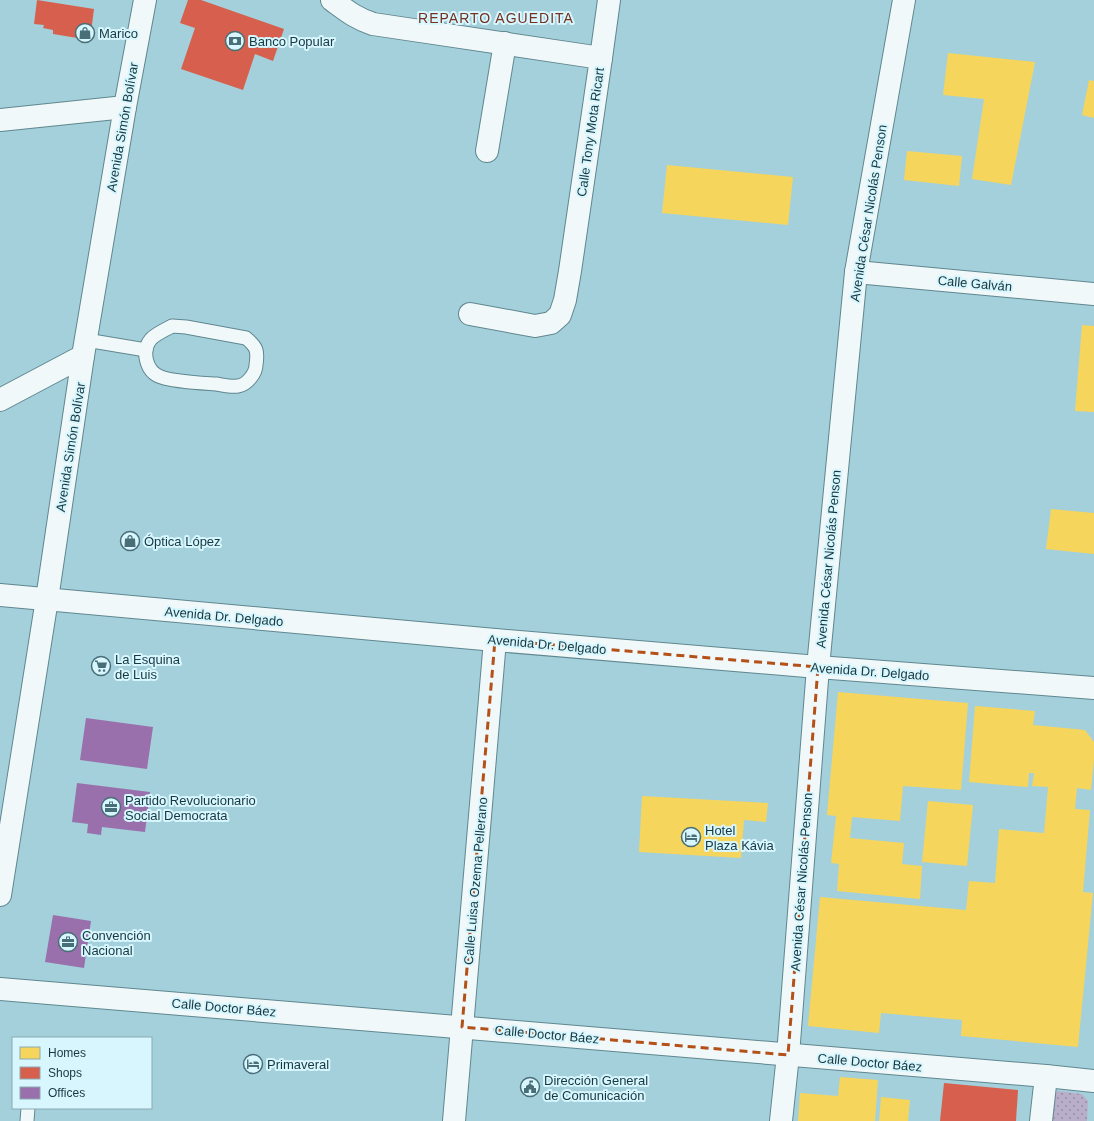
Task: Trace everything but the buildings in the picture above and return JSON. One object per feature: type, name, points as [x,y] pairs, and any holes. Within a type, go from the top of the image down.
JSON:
[{"type":"street","name":"Avenida Simón Bolívar","points":[[0,895],[47,600],[84,348],[125,107],[145,0]]},
{"type":"street","name":"Calle Tony Mota Ricart","points":[[332,0],[349,13],[361,20],[373,24],[505,42],[601,58],[570,271],[565,300],[560,315],[551,323],[535,326],[470,314]]},
{"type":"street","points":[[601,58],[609,0]]},
{"type":"street","name":"Avenida César Nicolás Penson","points":[[781,1121],[788,1055],[818,667],[856,272],[904,0]]},
{"type":"street","points":[[487,151],[505,42]]},
{"type":"street","points":[[0,120],[125,107]]},
{"type":"street","name":"Calle Galván","points":[[856,272],[1094,294]]},
{"type":"street","points":[[0,400],[84,348]]},
{"type":"street","name":"Avenida Dr. Delgado","points":[[0,595],[495,640],[1094,688]]},
{"type":"street","name":"Calle Luisa Ozema Pellerano","points":[[454,1121],[495,640]]},
{"type":"street","name":"Calle Doctor Báez","points":[[0,989],[1094,1081]]},
{"type":"street","points":[[1041,1121],[1046,1076]]},
{"type":"lane","points":[[172,326],[186,327],[246,338],[254,344],[257,355],[256,368],[248,381],[238,386],[172,380],[160,377],[152,371],[146,363],[146,350],[150,340],[159,332],[172,326]]},
{"type":"lane","points":[[84,348],[146,350]]},
{"type":"lane","points":[[27,1121],[28,1109]]},
{"type":"highlighted area","points":[[495,640],[818,667],[788,1055],[462,1027]]},
{"type":"shaded area","points":[[1058,1091],[1082,1094],[1088,1101],[1087,1121],[1050,1121],[1052,1095]]},
{"type":"place","name":"Marico","points":[[85,33]]},
{"type":"place","name":"Banco Popular","points":[[235,41]]},
{"type":"place","name":"Óptica López","points":[[130,541]]},
{"type":"place","name":"La Esquina de Luis","points":[[101,666]]},
{"type":"place","name":"Partido Revolucionario Social Democrata","points":[[111,807]]},
{"type":"place","name":"Hotel Plaza Kávia","points":[[691,837]]},
{"type":"place","name":"Convención Nacional","points":[[68,942]]},
{"type":"place","name":"Primaveral","points":[[253,1064]]},
{"type":"place","name":"Dirección General de Comunicación","points":[[530,1087]]},
{"type":"district","name":"REPARTO AGUEDITA","points":[[496,18]]}]
